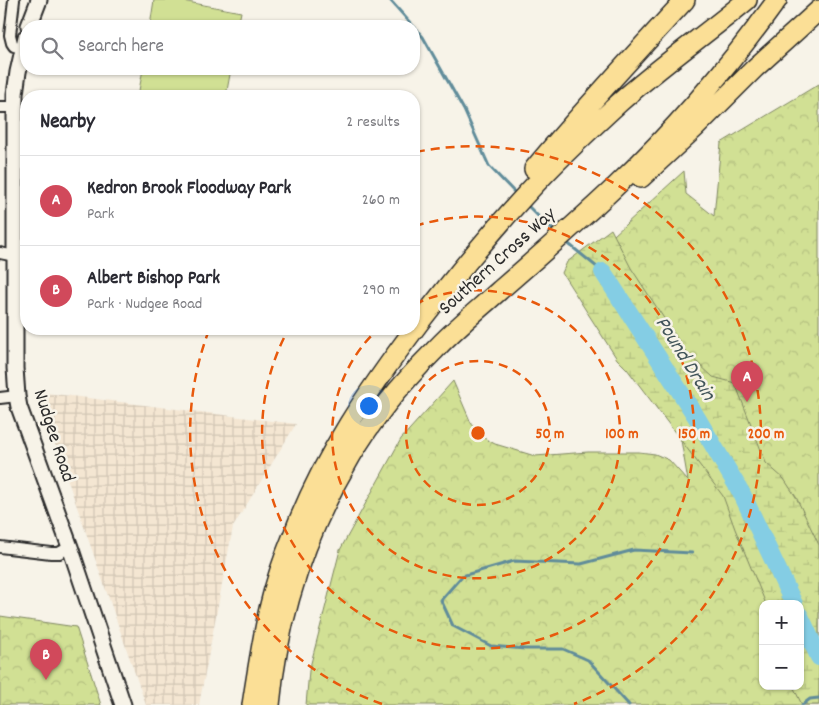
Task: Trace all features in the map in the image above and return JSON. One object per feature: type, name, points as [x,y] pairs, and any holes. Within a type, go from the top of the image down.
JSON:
[{"type":"highway","points":[[527,186],[564,133],[685,0]]},
{"type":"highway","name":"Southern Cross Way","points":[[420,323],[527,186],[621,101],[748,0]]},
{"type":"highway","name":"Southern Cross Way","points":[[270,705],[276,657],[295,582],[305,552],[324,507],[351,455],[368,429],[423,361],[453,331],[551,245],[580,223],[643,160],[714,82],[777,0]]},
{"type":"highway","points":[[580,223],[660,161],[755,68],[819,10]]},
{"type":"highway","name":"Southern Cross Way","points":[[252,705],[262,640],[270,606],[294,531],[332,452],[353,417],[411,335]]},
{"type":"main road","points":[[31,20],[39,0]]},
{"type":"main road","name":"Nudgee Road","points":[[20,64],[7,107],[8,255],[17,396],[19,407],[70,547],[123,705]]},
{"type":"street","name":"Nudgee Road","points":[[14,0],[10,39],[14,46],[20,44]]},
{"type":"street","points":[[0,398],[17,396]]},
{"type":"street","points":[[0,547],[51,554],[59,553],[70,547]]},
{"type":"shaded area","points":[[37,392],[296,424],[233,527],[199,705],[146,705]]},
{"type":"green space","points":[[154,0],[177,0],[241,12],[239,20],[151,20]]},
{"type":"green space","points":[[142,75],[230,75],[227,90],[139,90]]},
{"type":"green space","points":[[819,84],[819,705],[306,705],[309,671],[340,550],[401,439],[453,381],[471,423],[482,437],[495,444],[535,456],[588,452],[639,452],[655,454],[669,460],[688,481],[664,341],[579,267],[684,171],[686,194],[714,216],[721,143]]},
{"type":"green space","points":[[611,229],[631,268],[686,352],[713,377],[735,383],[766,463],[784,479],[796,497],[819,545],[819,705],[802,705],[795,690],[804,690],[804,600],[764,600],[723,496],[627,369],[617,359],[562,273],[567,262]]},
{"type":"green space","points":[[0,616],[76,627],[101,705],[0,705]]},
{"type":"waterway","points":[[390,0],[408,20]]},
{"type":"waterway","points":[[420,34],[464,110],[489,166],[517,195]]},
{"type":"waterway","points":[[525,203],[557,233]]},
{"type":"waterway","points":[[565,241],[603,272]]},
{"type":"waterway","name":"Pound Drain","points":[[603,272],[697,418],[742,494],[792,600]]},
{"type":"waterway","points":[[629,705],[588,660],[563,649],[525,649],[491,646],[453,626],[441,600],[462,576],[514,561],[581,564],[634,550],[692,553]]},
{"type":"waterway","name":"Pound Drain","points":[[804,625],[819,657]]},
{"type":"waterway","points":[[802,705],[810,699],[819,698]]},
{"type":"place","name":"Kedron Brook Floodway Park","points":[[747,402]]},
{"type":"place","name":"Albert Bishop Park","points":[[46,680]]}]
